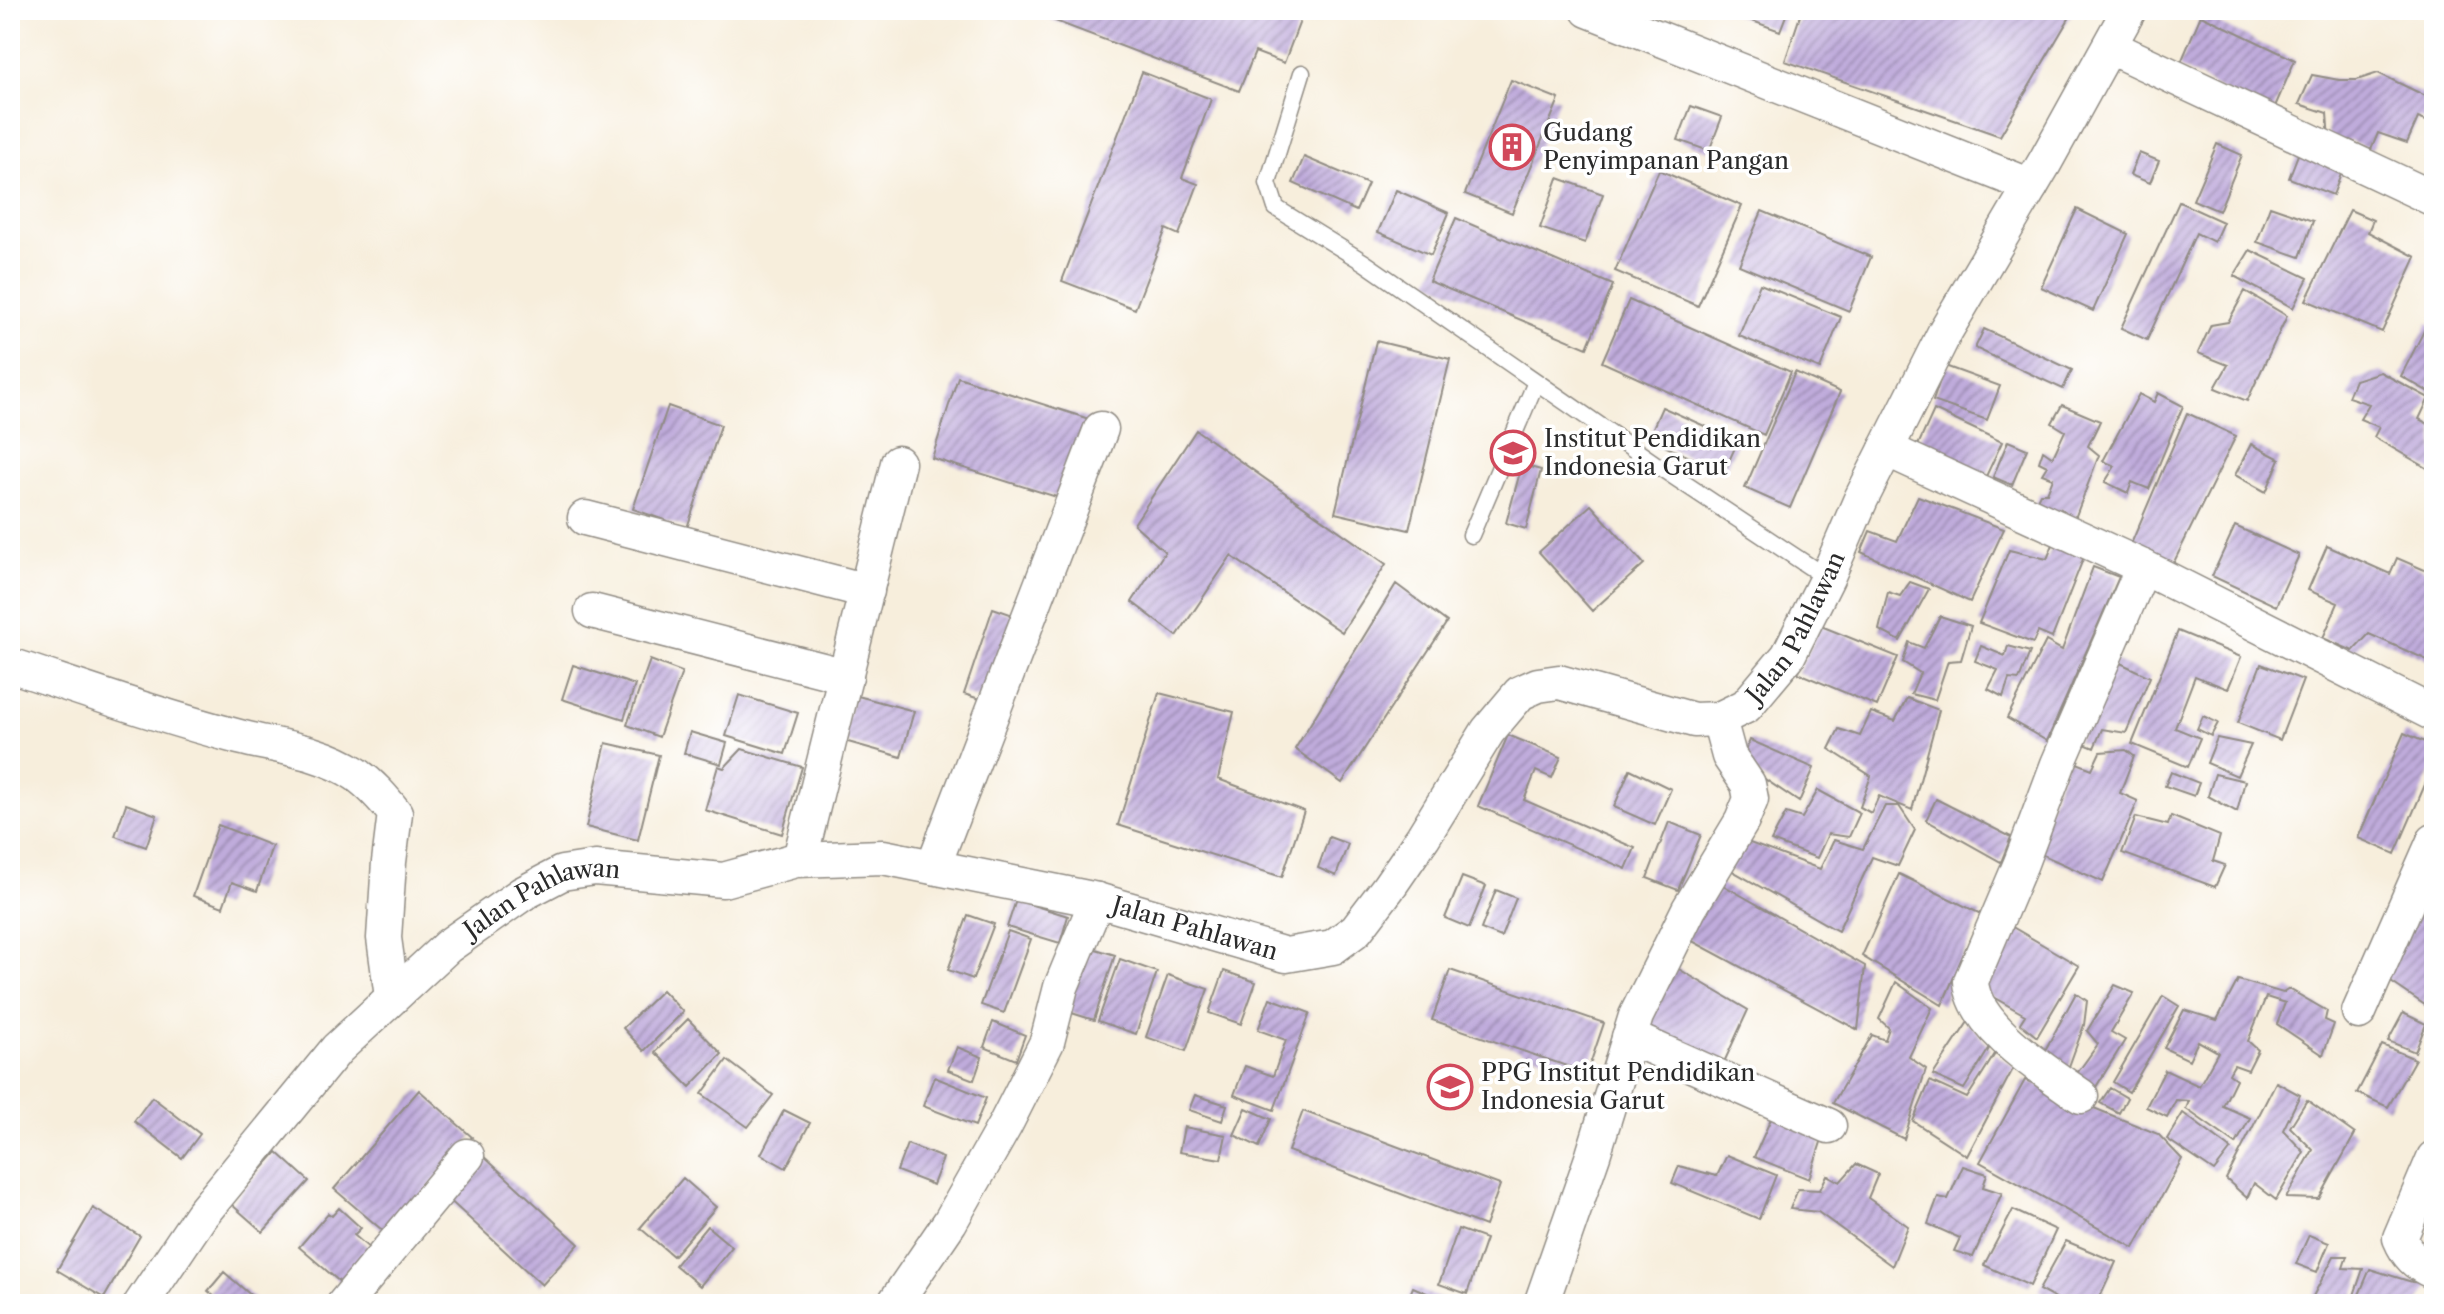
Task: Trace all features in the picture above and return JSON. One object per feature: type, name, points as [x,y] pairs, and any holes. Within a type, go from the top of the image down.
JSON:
[{"type":"street","points":[[1588,10],[2031,186]]},
{"type":"street","name":"Jalan Pahlawan","points":[[141,1304],[201,1215],[337,1049],[448,946],[522,894],[562,873],[595,868],[723,880],[800,859],[883,857],[1097,900],[1286,955],[1333,947],[1356,930],[1423,837],[1488,731],[1520,693],[1538,685],[1559,682],[1694,720],[1719,719],[1746,706],[1788,656],[1827,578],[1861,499],[1946,330],[2129,10]]},
{"type":"street","points":[[2110,47],[2434,199]]},
{"type":"street","points":[[933,867],[1101,429]]},
{"type":"street","points":[[1886,449],[2143,567],[2434,714]]},
{"type":"street","points":[[800,859],[898,463]]},
{"type":"street","points":[[585,518],[867,591]]},
{"type":"street","points":[[2081,1096],[2012,1047],[1976,1003],[1971,992],[1971,981],[2021,863],[2058,764],[2143,567]]},
{"type":"street","points":[[592,611],[846,676]]},
{"type":"street","points":[[10,665],[240,737],[301,750],[356,774],[380,793],[395,813],[384,938],[392,997]]},
{"type":"street","points":[[1541,1304],[1593,1155],[1636,1016],[1689,909],[1742,821],[1751,799],[1748,784],[1729,756],[1719,719]]},
{"type":"street","points":[[2359,1012],[2434,841]]},
{"type":"street","points":[[894,1304],[950,1222],[1005,1125],[1047,1042],[1061,987],[1097,900]]},
{"type":"street","points":[[1629,1037],[1829,1126]]},
{"type":"street","points":[[344,1304],[467,1156]]},
{"type":"street","points":[[2434,1158],[2400,1238],[2407,1255],[2434,1272]]},
{"type":"lane","points":[[1302,73],[1268,183],[1276,208],[1365,263],[1827,578]]},
{"type":"lane","points":[[1471,535],[1536,382]]},
{"type":"building","points":[[1044,10],[1294,10],[1303,13],[1284,63],[1255,52],[1239,91],[1042,16]]},
{"type":"building","points":[[1722,10],[1788,10],[1780,31]]},
{"type":"building","points":[[1802,10],[2074,10],[2000,136],[1785,61]]},
{"type":"building","points":[[2201,15],[2295,60],[2271,116],[2179,67]]},
{"type":"building","points":[[1142,72],[1211,99],[1182,178],[1198,184],[1179,235],[1166,229],[1135,309],[1062,281]]},
{"type":"building","points":[[2378,73],[2434,100],[2434,124],[2418,118],[2407,143],[2378,133],[2371,150],[2350,140],[2347,147],[2329,141],[2327,113],[2299,104],[2312,75],[2357,80]]},
{"type":"building","name":"Gudang Penyimpanan Pangan","points":[[1511,80],[1559,99],[1512,213],[1465,194]]},
{"type":"building","points":[[1691,106],[1722,117],[1709,151],[1678,140]]},
{"type":"building","points":[[2217,144],[2242,155],[2219,211],[2193,200]]},
{"type":"building","points":[[2299,152],[2343,169],[2333,195],[2289,178]]},
{"type":"building","points":[[2139,153],[2159,161],[2150,183],[2130,175]]},
{"type":"building","points":[[1304,157],[1368,184],[1356,211],[1293,183]]},
{"type":"building","points":[[1659,170],[1742,206],[1698,306],[1615,271]]},
{"type":"building","points":[[1558,178],[1603,194],[1585,243],[1540,228]]},
{"type":"building","points":[[1396,190],[1449,213],[1431,255],[1378,232]]},
{"type":"building","points":[[2179,202],[2223,222],[2214,242],[2196,233],[2147,340],[2121,328]]},
{"type":"building","points":[[2270,206],[2313,221],[2300,257],[2257,242]]},
{"type":"building","points":[[2077,209],[2128,234],[2093,311],[2041,287]]},
{"type":"building","points":[[2350,210],[2373,220],[2368,232],[2416,257],[2382,332],[2306,300]]},
{"type":"building","points":[[1762,211],[1871,257],[1849,311],[1739,265]]},
{"type":"building","points":[[1456,218],[1613,285],[1587,348],[1429,281]]},
{"type":"building","points":[[2250,250],[2308,278],[2293,308],[2234,276]]},
{"type":"building","points":[[1760,284],[1841,317],[1820,369],[1739,336]]},
{"type":"building","points":[[2245,291],[2287,316],[2247,401],[2215,388],[2228,365],[2198,353],[2211,325],[2228,322]]},
{"type":"building","points":[[1629,300],[1791,372],[1764,435],[1602,362]]},
{"type":"building","points":[[2428,323],[2434,326],[2434,395],[2401,376]]},
{"type":"building","points":[[1984,329],[2072,370],[2063,389],[1975,348]]},
{"type":"building","points":[[1376,341],[1450,359],[1409,530],[1335,513]]},
{"type":"building","points":[[1945,366],[2000,386],[1987,420],[1933,401]]},
{"type":"building","points":[[1795,372],[1840,392],[1790,508],[1745,488]]},
{"type":"building","points":[[2380,372],[2429,398],[2419,419],[2434,427],[2434,472],[2374,437],[2379,427],[2360,419],[2369,404],[2348,397],[2355,380]]},
{"type":"building","points":[[958,377],[1089,419],[1063,499],[932,458]]},
{"type":"building","points":[[2158,393],[2183,406],[2149,489],[2132,482],[2128,493],[2105,482],[2115,466],[2103,461],[2139,394],[2154,402]]},
{"type":"building","points":[[2062,405],[2100,421],[2088,446],[2099,455],[2074,521],[2061,509],[2058,518],[2034,505],[2040,493],[2047,493],[2053,478],[2042,474],[2047,466],[2039,462],[2043,450],[2053,457],[2065,431],[2052,423]]},
{"type":"building","points":[[668,406],[721,425],[687,528],[633,509]]},
{"type":"building","points":[[1662,407],[1738,441],[1724,472],[1648,439]]},
{"type":"building","points":[[1934,410],[2002,442],[1982,485],[1914,454]]},
{"type":"building","points":[[2187,413],[2236,436],[2173,564],[2131,544]]},
{"type":"building","points":[[1196,430],[1386,564],[1342,632],[1231,556],[1177,636],[1132,602],[1165,552],[1134,524]]},
{"type":"building","points":[[2008,441],[2027,449],[2012,485],[1993,477]]},
{"type":"building","points":[[2251,444],[2280,459],[2266,492],[2235,475]]},
{"type":"building","points":[[1522,465],[1541,470],[1526,529],[1506,523]]},
{"type":"building","points":[[1918,496],[2004,529],[1970,602],[1861,552],[1870,531],[1897,541]]},
{"type":"building","points":[[1591,505],[1644,564],[1592,611],[1539,552]]},
{"type":"building","points":[[2235,526],[2299,555],[2276,606],[2212,576]]},
{"type":"building","points":[[2054,542],[2085,554],[2052,638],[2038,632],[2033,643],[1979,623],[2009,550],[2047,559]]},
{"type":"building","points":[[2327,546],[2390,574],[2397,558],[2434,574],[2434,663],[2369,634],[2353,651],[2323,638],[2338,603],[2308,590]]},
{"type":"building","points":[[2093,567],[2119,577],[2047,741],[2007,718],[2046,641],[2062,650]]},
{"type":"building","points":[[1910,582],[1929,589],[1900,641],[1879,630],[1888,592],[1900,596]]},
{"type":"building","points":[[1396,584],[1447,622],[1342,783],[1295,749]]},
{"type":"building","points":[[993,608],[1019,617],[989,702],[964,694]]},
{"type":"building","points":[[1940,616],[1971,626],[1961,660],[1948,661],[1935,700],[1911,694],[1920,673],[1903,662],[1909,642],[1924,648]]},
{"type":"building","points":[[1821,626],[1898,657],[1877,706],[1798,673]]},
{"type":"building","points":[[2178,631],[2241,657],[2228,689],[2195,676],[2175,728],[2200,738],[2188,767],[2132,744]]},
{"type":"building","points":[[1981,646],[2005,656],[2008,646],[2030,652],[2019,680],[2009,679],[2003,697],[1988,689],[1998,670],[1975,661]]},
{"type":"building","points":[[650,660],[682,672],[659,737],[627,725]]},
{"type":"building","points":[[2114,660],[2150,677],[2126,733],[2102,729],[2094,748],[2077,741]]},
{"type":"building","points":[[2261,664],[2303,680],[2280,740],[2238,723]]},
{"type":"building","points":[[573,665],[635,685],[624,719],[562,699]]},
{"type":"building","points":[[1159,693],[1234,712],[1218,779],[1304,811],[1282,877],[1118,825]]},
{"type":"building","points":[[739,695],[798,713],[785,754],[726,736]]},
{"type":"building","points":[[854,695],[914,711],[901,757],[841,740]]},
{"type":"building","points":[[1907,698],[1939,710],[1912,810],[1879,796],[1871,813],[1860,807],[1871,776],[1829,749],[1839,729],[1860,736],[1871,712],[1895,721]]},
{"type":"building","points":[[2203,716],[2218,723],[2211,736],[2197,729]]},
{"type":"building","points":[[690,732],[727,743],[721,764],[684,753]]},
{"type":"building","points":[[2404,733],[2434,746],[2434,764],[2395,854],[2358,838]]},
{"type":"building","points":[[1508,735],[1561,757],[1552,778],[1536,771],[1524,800],[1635,848],[1626,869],[1478,806]]},
{"type":"building","points":[[2217,738],[2251,745],[2237,776],[2207,763]]},
{"type":"building","points":[[1750,740],[1814,768],[1799,802],[1741,763]]},
{"type":"building","points":[[606,743],[659,755],[638,840],[586,827]]},
{"type":"building","points":[[742,749],[802,767],[782,834],[705,810],[718,766],[724,768]]},
{"type":"building","points":[[2126,750],[2134,756],[2120,793],[2138,801],[2103,882],[2034,851],[2067,759],[2092,769],[2100,752]]},
{"type":"building","points":[[1630,769],[1671,789],[1655,825],[1614,807]]},
{"type":"building","points":[[2171,772],[2199,783],[2194,796],[2165,786]]},
{"type":"building","points":[[2215,774],[2245,781],[2237,812],[2208,796]]},
{"type":"building","points":[[1818,790],[1860,813],[1849,837],[1828,834],[1817,858],[1771,841],[1786,813],[1802,818]]},
{"type":"building","points":[[1936,799],[2011,837],[2001,862],[1926,820]]},
{"type":"building","points":[[126,804],[157,815],[146,847],[115,836]]},
{"type":"building","points":[[1885,806],[1899,806],[1915,830],[1898,866],[1872,857],[1838,931],[1724,866],[1739,839],[1820,869],[1834,840],[1863,849]]},
{"type":"building","points":[[2171,816],[2220,836],[2213,861],[2225,865],[2215,887],[2122,853],[2136,817],[2168,825]]},
{"type":"building","points":[[1669,822],[1701,835],[1678,890],[1647,878]]},
{"type":"building","points":[[218,825],[272,846],[257,891],[232,882],[223,907],[193,896]]},
{"type":"building","points":[[1329,837],[1348,844],[1336,876],[1318,868]]},
{"type":"building","points":[[1899,874],[1981,914],[1942,1005],[1862,956]]},
{"type":"building","points":[[1462,877],[1486,886],[1469,928],[1445,918]]},
{"type":"building","points":[[1714,880],[1865,966],[1858,1030],[1683,936]]},
{"type":"building","points":[[1496,890],[1516,898],[1501,937],[1481,929]]},
{"type":"building","points":[[1016,900],[1068,916],[1060,943],[1007,927]]},
{"type":"building","points":[[2414,907],[2434,919],[2434,990],[2425,1005],[2382,976]]},
{"type":"building","points":[[968,915],[994,924],[973,979],[948,970]]},
{"type":"building","points":[[2009,925],[2079,966],[2037,1037],[2020,1023],[2025,1015],[1977,988]]},
{"type":"building","points":[[1008,931],[1031,939],[1004,1013],[981,1005]]},
{"type":"building","points":[[1083,945],[1115,955],[1094,1020],[1062,1010]]},
{"type":"building","points":[[1120,959],[1157,972],[1136,1034],[1098,1021]]},
{"type":"building","points":[[1672,965],[1748,1010],[1720,1071],[1638,1032]]},
{"type":"building","points":[[1450,970],[1604,1023],[1587,1073],[1432,1020]]},
{"type":"building","points":[[1224,971],[1256,982],[1241,1024],[1209,1013]]},
{"type":"building","points":[[1168,975],[1208,989],[1186,1051],[1146,1037]]},
{"type":"building","points":[[2238,980],[2283,993],[2289,989],[2327,1011],[2325,1020],[2334,1024],[2323,1055],[2277,1024],[2285,1003],[2266,997],[2248,1041],[2258,1050],[2248,1070],[2234,1065],[2229,1074],[2236,1079],[2223,1106],[2250,1118],[2236,1144],[2186,1109],[2189,1101],[2176,1100],[2167,1117],[2146,1107],[2165,1070],[2199,1086],[2218,1052],[2198,1041],[2189,1060],[2164,1048],[2184,1010],[2217,1020]]},
{"type":"building","points":[[1896,982],[1932,1008],[1909,1057],[1926,1069],[1904,1139],[1833,1103],[1872,1035],[1885,1040],[1889,1028],[1879,1019]]},
{"type":"building","points":[[2115,985],[2134,993],[2111,1032],[2125,1040],[2091,1095],[2073,1079],[2098,1044],[2087,1031]]},
{"type":"building","points":[[662,990],[683,1012],[644,1051],[623,1028]]},
{"type":"building","points":[[2076,993],[2087,1001],[2084,1025],[2067,1072],[2043,1054]]},
{"type":"building","points":[[2163,996],[2179,1006],[2129,1092],[2113,1082]]},
{"type":"building","points":[[1270,998],[1310,1013],[1274,1110],[1234,1095],[1245,1066],[1273,1076],[1286,1040],[1258,1030]]},
{"type":"building","points":[[2403,1013],[2426,1024],[2415,1052],[2388,1041]]},
{"type":"building","points":[[688,1019],[722,1054],[690,1087],[655,1052]]},
{"type":"building","points":[[993,1022],[1025,1035],[1016,1060],[984,1047]]},
{"type":"building","points":[[1968,1022],[1990,1047],[1964,1089],[1933,1075]]},
{"type":"building","points":[[2382,1045],[2415,1059],[2388,1107],[2357,1093]]},
{"type":"building","points":[[957,1047],[982,1057],[974,1080],[948,1070]]},
{"type":"building","points":[[1995,1054],[2014,1067],[1967,1156],[1913,1121],[1930,1081],[1967,1098]]},
{"type":"building","points":[[727,1060],[773,1095],[748,1127],[702,1094]]},
{"type":"building","points":[[934,1077],[986,1098],[975,1126],[923,1106]]},
{"type":"building","points":[[2025,1080],[2158,1134],[2182,1159],[2134,1248],[1980,1162]]},
{"type":"building","points":[[2276,1082],[2300,1095],[2283,1130],[2304,1152],[2276,1200],[2254,1183],[2247,1198],[2226,1179]]},
{"type":"building","points":[[2110,1088],[2127,1098],[2119,1113],[2100,1103]]},
{"type":"building","points":[[419,1090],[472,1137],[388,1235],[334,1189]]},
{"type":"building","points":[[1195,1095],[1227,1105],[1222,1121],[1189,1110]]},
{"type":"building","points":[[152,1097],[200,1134],[182,1158],[134,1121]]},
{"type":"building","points":[[2307,1100],[2355,1134],[2319,1199],[2286,1198],[2313,1150],[2290,1127]]},
{"type":"building","points":[[1246,1108],[1271,1119],[1259,1147],[1234,1135]]},
{"type":"building","points":[[784,1110],[810,1123],[786,1168],[761,1154]]},
{"type":"building","points":[[1303,1111],[1500,1185],[1485,1226],[1288,1151]]},
{"type":"building","points":[[2183,1113],[2231,1149],[2214,1171],[2167,1139]]},
{"type":"building","points":[[1773,1114],[1823,1136],[1809,1179],[1754,1157]]},
{"type":"building","points":[[1184,1127],[1226,1135],[1221,1159],[1179,1152]]},
{"type":"building","points":[[907,1144],[943,1158],[933,1185],[897,1171]]},
{"type":"building","points":[[277,1152],[309,1181],[263,1232],[231,1204]]},
{"type":"building","points":[[482,1155],[579,1244],[542,1285],[445,1196]]},
{"type":"building","points":[[1727,1155],[1776,1175],[1759,1219],[1672,1183],[1679,1166],[1717,1176]]},
{"type":"building","points":[[1856,1164],[1878,1174],[1868,1198],[1908,1226],[1892,1266],[1818,1212],[1790,1209],[1798,1189],[1820,1190],[1827,1175],[1840,1182]]},
{"type":"building","points":[[1963,1166],[1987,1174],[1983,1187],[2002,1193],[1973,1257],[1954,1251],[1960,1238],[1928,1224],[1938,1197],[1948,1199]]},
{"type":"building","points":[[683,1178],[716,1207],[673,1256],[640,1228]]},
{"type":"building","points":[[93,1208],[140,1236],[104,1298],[57,1270]]},
{"type":"building","points":[[339,1208],[361,1228],[354,1235],[370,1249],[341,1283],[299,1247],[328,1213],[332,1216]]},
{"type":"building","points":[[2013,1210],[2056,1230],[2030,1286],[1984,1265]]},
{"type":"building","points":[[707,1226],[732,1247],[700,1286],[675,1265]]},
{"type":"building","points":[[1458,1229],[1486,1239],[1467,1294],[1439,1284]]},
{"type":"building","points":[[2309,1235],[2329,1243],[2317,1272],[2296,1264]]},
{"type":"building","points":[[2066,1241],[2116,1262],[2097,1304],[2065,1304],[2039,1290]]},
{"type":"building","points":[[2334,1256],[2347,1256],[2343,1268],[2363,1269],[2351,1304],[2309,1304]]},
{"type":"building","points":[[2370,1269],[2412,1282],[2430,1283],[2418,1304],[2355,1304]]},
{"type":"building","points":[[224,1272],[261,1304],[223,1304],[208,1291]]},
{"type":"building","points":[[1413,1287],[1452,1304],[1406,1304]]},
{"type":"place","name":"Gudang Penyimpanan Pangan","points":[[1512,147]]},
{"type":"place","name":"Institut Pendidikan Indonesia Garut","points":[[1513,453]]},
{"type":"place","name":"PPG Institut Pendidikan Indonesia Garut","points":[[1450,1087]]}]
